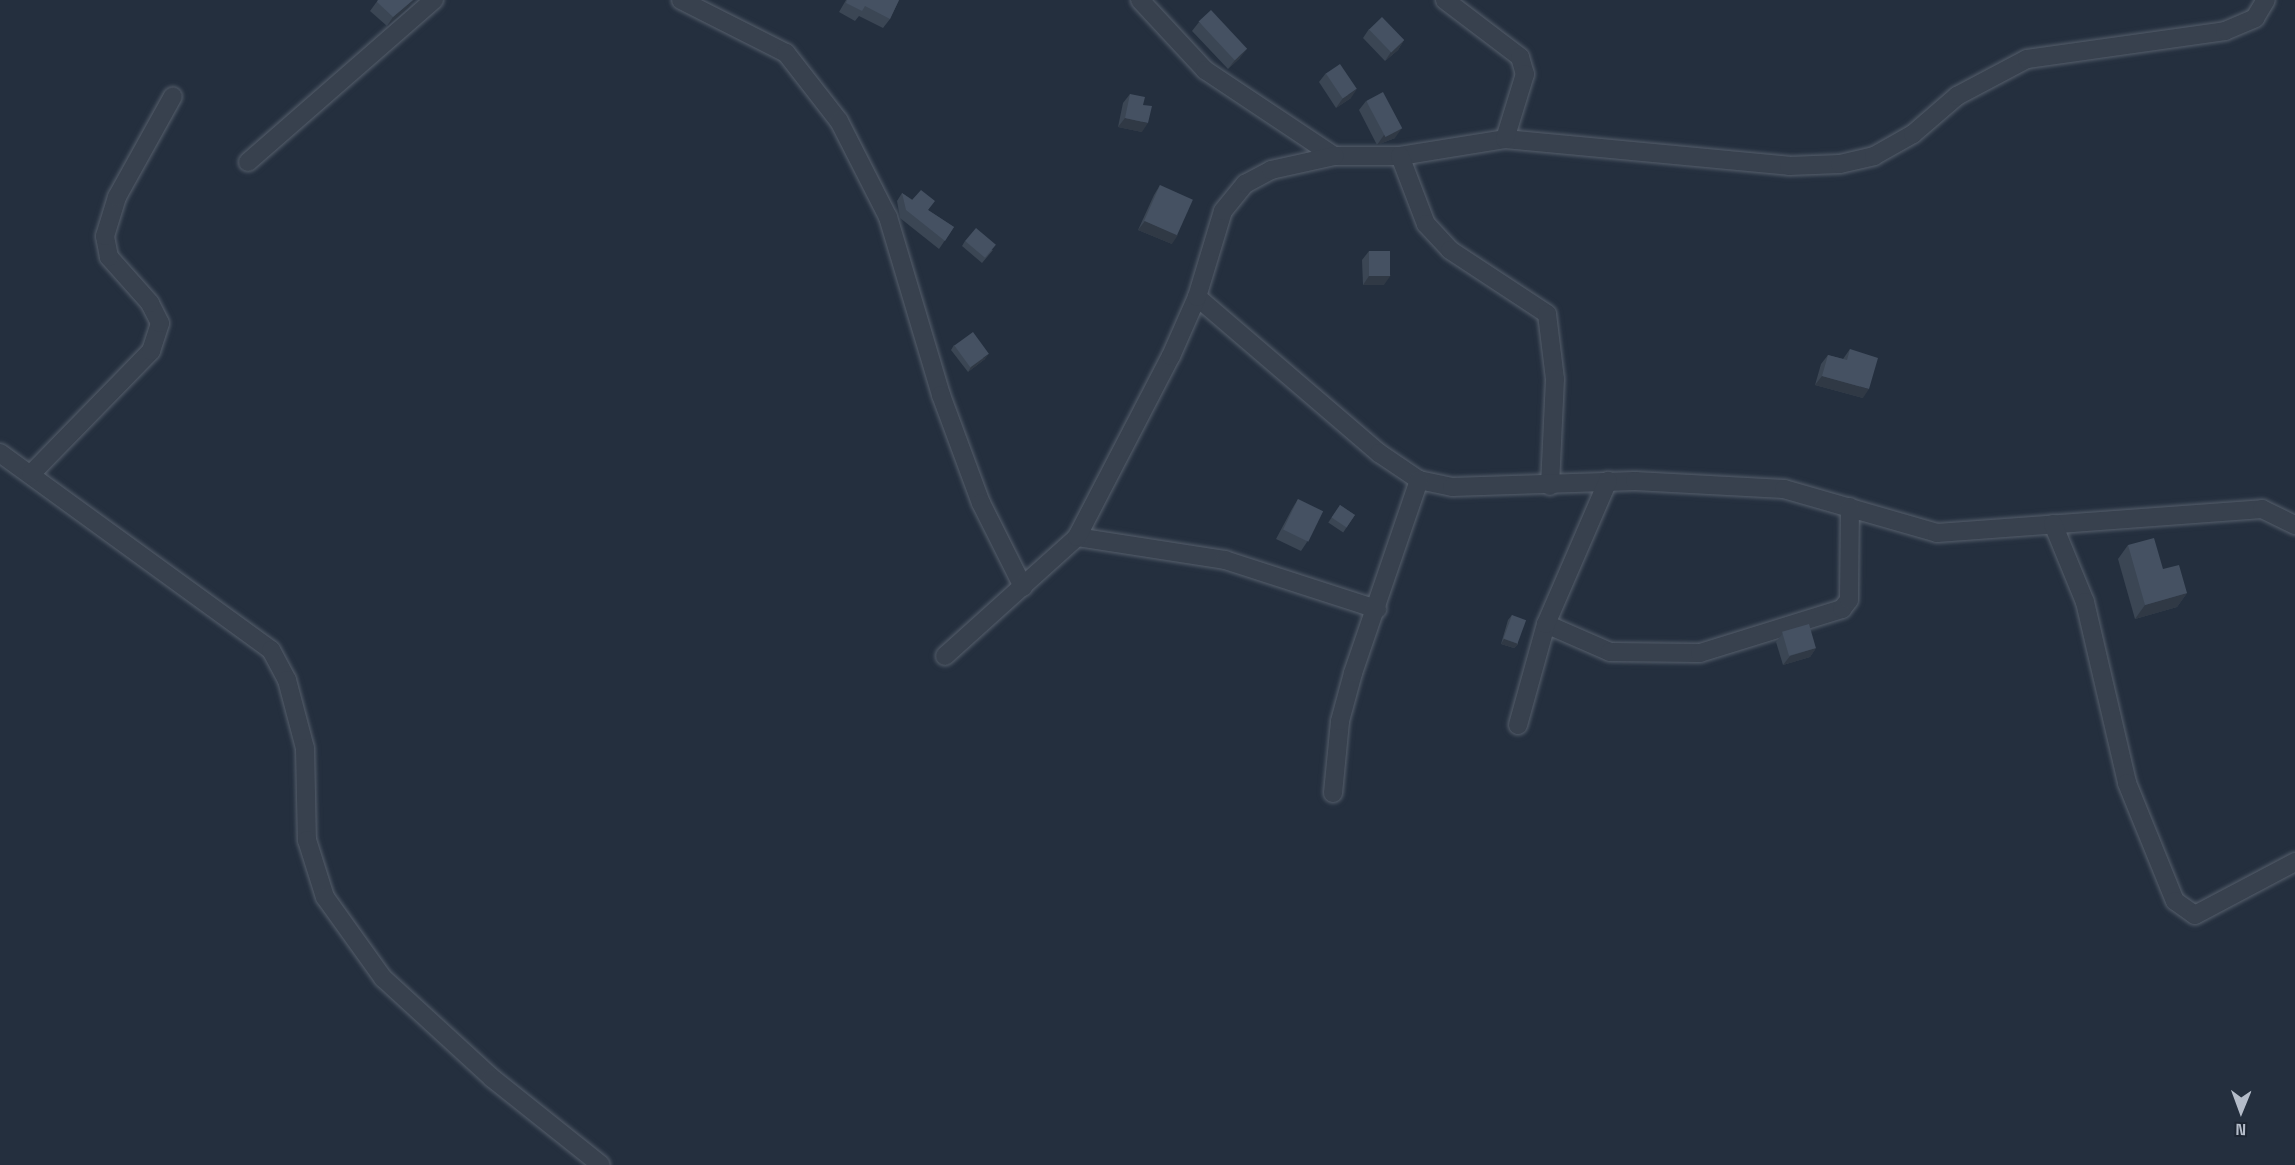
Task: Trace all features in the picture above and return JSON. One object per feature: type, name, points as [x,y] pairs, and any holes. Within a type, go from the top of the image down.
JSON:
[{"type":"street","points":[[248,162],[434,0]]},
{"type":"street","points":[[681,0],[786,53],[839,121],[888,217],[941,395],[981,503],[1023,587]]},
{"type":"street","points":[[1140,0],[1204,70],[1298,137],[1334,156]]},
{"type":"street","points":[[1445,0],[1520,57],[1525,74],[1505,140]]},
{"type":"street","points":[[945,656],[1077,537],[1197,297],[1212,234],[1245,184],[1271,170],[1334,156],[1400,156],[1505,140],[1789,166],[1840,164],[1874,156],[1913,134],[1957,96],[2027,59],[2225,31],[2255,18],[2266,0]]},
{"type":"street","points":[[31,474],[151,351],[160,323],[150,303],[109,257],[105,236],[117,196],[173,96]]},
{"type":"street","points":[[1400,156],[1426,224],[1450,250],[1547,314],[1555,379],[1550,486]]},
{"type":"street","points":[[1197,297],[1378,453],[1419,480],[1452,487],[1550,486],[1608,481],[1784,489],[1937,532],[2262,509],[2295,525]]},
{"type":"street","points":[[0,453],[272,650],[287,680],[305,748],[307,840],[325,897],[383,978],[492,1078],[601,1165]]},
{"type":"street","points":[[1333,793],[1340,721],[1419,480]]},
{"type":"street","points":[[1518,725],[1546,624],[1608,481]]},
{"type":"street","points":[[1546,624],[1611,652],[1700,653],[1842,609],[1849,600],[1850,507]]},
{"type":"street","points":[[2053,524],[2085,602],[2127,783],[2175,901],[2195,915],[2295,862]]},
{"type":"street","points":[[1077,537],[1225,560],[1377,609]]},
{"type":"building","points":[[378,0],[413,0],[393,17],[377,2]]},
{"type":"building","points":[[847,0],[899,0],[890,19],[865,6],[862,11],[846,3]]},
{"type":"building","points":[[1211,10],[1247,49],[1235,60],[1199,22]]},
{"type":"building","points":[[1382,17],[1404,40],[1391,53],[1369,30]]},
{"type":"building","points":[[1340,64],[1357,89],[1343,98],[1326,74]]},
{"type":"building","points":[[1383,92],[1402,128],[1385,137],[1366,101]]},
{"type":"building","points":[[1130,94],[1145,97],[1143,105],[1152,106],[1148,123],[1125,118]]},
{"type":"building","points":[[1160,185],[1193,200],[1177,235],[1144,221]]},
{"type":"building","points":[[921,190],[935,201],[928,210],[954,227],[945,241],[906,210],[902,193],[912,200]]},
{"type":"building","points":[[976,228],[996,245],[985,258],[965,241]]},
{"type":"building","points":[[1369,251],[1390,251],[1390,276],[1369,276]]},
{"type":"building","points":[[973,332],[989,354],[970,367],[954,346]]},
{"type":"building","points":[[1850,349],[1878,358],[1869,389],[1822,376],[1828,355],[1847,360]]},
{"type":"building","points":[[1298,499],[1323,511],[1308,542],[1283,530]]},
{"type":"building","points":[[1340,505],[1355,515],[1347,528],[1332,517]]},
{"type":"building","points":[[2154,538],[2163,569],[2179,565],[2187,593],[2145,605],[2128,545]]},
{"type":"building","points":[[1512,615],[1526,620],[1518,644],[1503,638]]},
{"type":"building","points":[[1809,624],[1816,648],[1789,656],[1782,632]]}]
